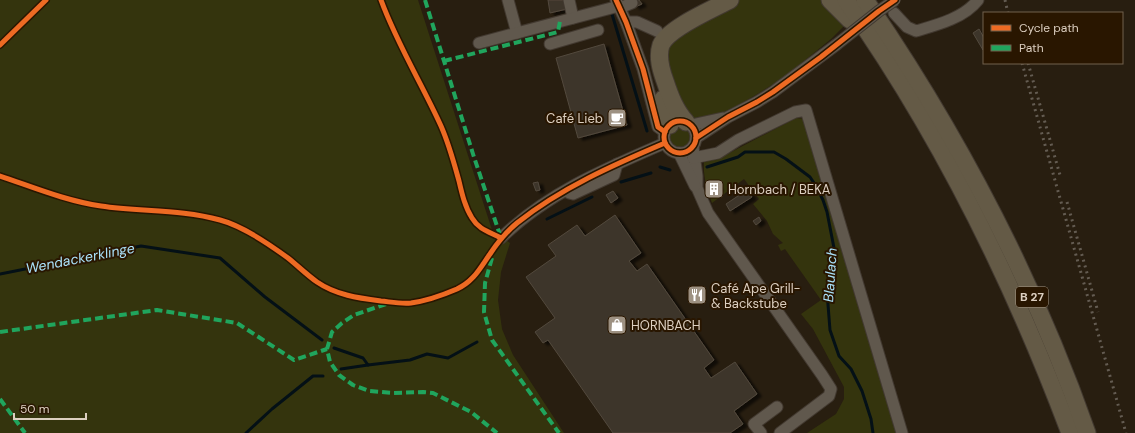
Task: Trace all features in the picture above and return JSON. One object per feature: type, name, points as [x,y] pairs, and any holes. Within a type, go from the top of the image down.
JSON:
[{"type":"highway","points":[[675,130],[649,71],[652,57],[651,49],[657,31],[667,22],[714,0]]},
{"type":"highway","points":[[675,130],[677,111],[662,71],[659,54],[661,45],[674,30],[730,0]]},
{"type":"highway","points":[[830,0],[848,17],[859,31],[875,43]]},
{"type":"highway","name":"B 27","points":[[846,0],[875,43],[929,130],[978,220],[1033,340],[1070,433]]},
{"type":"highway","name":"B 27","points":[[865,0],[938,113],[991,210],[1038,308],[1087,433]]},
{"type":"street","points":[[508,0],[517,33]]},
{"type":"street","points":[[568,0],[573,18]]},
{"type":"street","points":[[502,238],[516,224],[542,204],[579,182],[617,164],[675,130],[728,117],[757,102],[773,92],[895,0]]},
{"type":"street","points":[[894,13],[907,27],[916,31],[947,21],[974,5],[978,0]]},
{"type":"street","points":[[479,43],[632,3]]},
{"type":"street","points":[[614,7],[626,22],[649,71]]},
{"type":"street","points":[[626,22],[637,22],[657,31]]},
{"type":"street","points":[[550,44],[598,30]]},
{"type":"street","points":[[694,148],[718,154],[738,140],[795,112],[806,110],[902,433]]},
{"type":"street","points":[[675,130],[670,150],[679,153],[689,151],[728,117]]},
{"type":"street","points":[[675,130],[696,133],[694,148],[696,188]]},
{"type":"street","points":[[679,153],[708,214],[831,389],[829,396],[780,433]]},
{"type":"street","points":[[761,433],[754,424],[778,407]]},
{"type":"shaded area","points":[[0,0],[418,0],[492,230],[510,243],[501,272],[498,300],[502,329],[513,355],[564,433],[0,433]]},
{"type":"shaded area","points":[[738,0],[823,0],[847,23],[831,39],[782,79],[725,112],[703,120],[692,119],[678,105],[665,49],[668,42]]},
{"type":"shaded area","points":[[796,118],[805,119],[902,433],[807,433],[836,414],[844,399],[844,387],[813,329],[801,314],[821,300],[785,249],[781,251],[778,245],[783,243],[773,234],[767,221],[753,204],[759,199],[744,179],[712,203],[710,198],[705,178],[704,162],[720,158]]},
{"type":"shaded area","points":[[680,127],[687,130],[690,137],[687,144],[680,147],[673,144],[670,137],[673,130]]},
{"type":"building","points":[[548,0],[564,0],[567,9],[550,13]]},
{"type":"building","points":[[632,0],[639,0],[642,4],[635,7]]},
{"type":"building","points":[[979,29],[983,36],[983,50],[973,33]]},
{"type":"building","points":[[604,44],[627,125],[578,138],[556,58]]},
{"type":"building","points":[[538,182],[540,190],[536,191],[533,183]]},
{"type":"building","name":"Hornbach / BEKA","points":[[716,185],[719,188],[712,193],[709,190]]},
{"type":"building","points":[[747,190],[752,197],[730,211],[726,204]]},
{"type":"building","points":[[613,191],[618,198],[611,203],[606,195]]},
{"type":"building","name":"HORNBACH","points":[[615,215],[641,253],[629,261],[637,271],[647,264],[714,360],[704,368],[711,378],[735,362],[757,394],[734,411],[743,424],[730,433],[613,433],[548,340],[543,343],[535,332],[555,318],[526,277],[556,256],[548,245],[577,225],[585,236]]},
{"type":"building","points":[[759,217],[761,221],[756,225],[753,221]]},
{"type":"waterway","name":"Blaulach","points":[[612,14],[647,131]]},
{"type":"waterway","name":"Blaulach","points":[[707,167],[738,157],[745,152],[774,152],[810,177],[816,186],[827,212],[834,248],[833,266],[827,292],[830,330],[839,356],[851,369],[862,391],[871,419],[873,433]]},
{"type":"waterway","name":"Blaulach","points":[[660,167],[670,170]]},
{"type":"waterway","name":"Wendackerklinge","points":[[621,182],[651,173]]},
{"type":"waterway","name":"Wendackerklinge","points":[[547,219],[592,197]]},
{"type":"waterway","name":"Wendackerklinge","points":[[0,274],[141,246],[220,258],[265,297],[322,340]]},
{"type":"waterway","name":"Wendackerklinge","points":[[334,348],[363,358],[368,365],[410,360],[427,354],[448,358],[477,342]]},
{"type":"waterway","points":[[341,369],[368,365]]},
{"type":"waterway","points":[[246,433],[272,409],[313,376],[323,376]]},
{"type":"railway","points":[[1005,0],[1008,12]]},
{"type":"railway","points":[[1022,64],[1126,433]]},
{"type":"railway","points":[[1028,64],[1060,175]]},
{"type":"railway","points":[[1067,202],[1098,312]]},
{"type":"marked path","points":[[425,0],[501,238]]},
{"type":"marked path","points":[[444,61],[558,32],[560,21]]},
{"type":"marked path","points":[[492,258],[485,283],[484,312],[492,340],[559,433]]},
{"type":"marked path","points":[[386,304],[354,315],[332,332],[327,349],[330,362],[339,375],[353,385],[369,391],[393,393],[433,393],[471,412],[497,433]]},
{"type":"marked path","points":[[0,332],[157,310],[237,323],[294,360],[327,349]]},
{"type":"marked path","points":[[0,399],[25,433]]},
{"type":"cycle path","points":[[0,45],[46,0]]},
{"type":"cycle path","points":[[381,0],[394,32],[434,110],[444,133],[464,200],[470,214],[481,228],[501,238]]},
{"type":"cycle path","points":[[616,0],[626,22],[643,69],[658,127],[665,132]]},
{"type":"cycle path","points":[[696,138],[728,117],[773,92],[895,0]]},
{"type":"cycle path","points":[[677,121],[683,121],[693,128],[696,137],[695,143],[689,150],[683,153],[677,153],[667,146],[664,140],[664,134],[671,124],[677,121]]},
{"type":"cycle path","points":[[0,176],[88,204],[116,208],[175,212],[205,216],[220,220],[238,226],[264,241],[288,258],[317,282],[332,290],[364,299],[407,303],[434,298],[463,286],[476,274],[496,245],[506,234],[534,210],[588,178],[665,143]]},
{"type":"place","name":"Café Lieb","points":[[617,118]]},
{"type":"place","name":"Hornbach / BEKA","points":[[714,189]]},
{"type":"place","name":"Café Ape Grill- & Backstube","points":[[697,295]]},
{"type":"place","name":"HORNBACH","points":[[617,325]]}]
